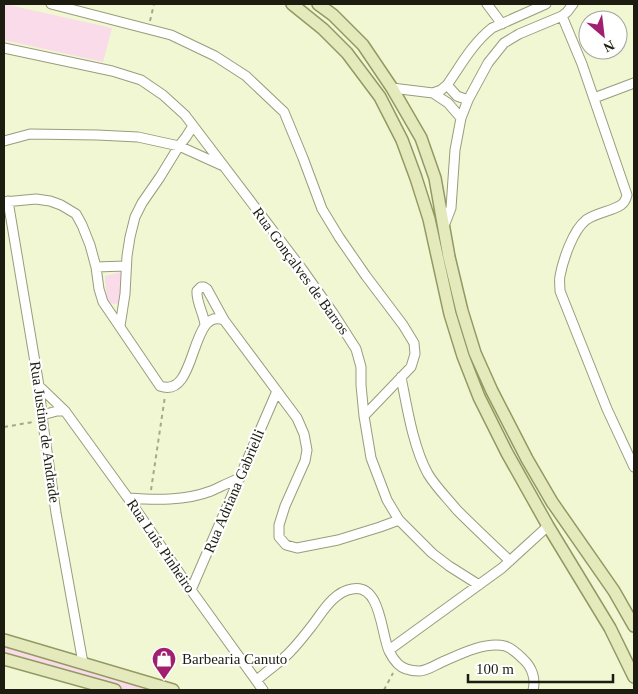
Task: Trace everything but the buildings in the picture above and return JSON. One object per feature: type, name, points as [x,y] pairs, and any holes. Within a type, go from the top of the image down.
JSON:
[{"type":"main road","points":[[292,4],[323,29],[347,52],[380,97],[402,140],[429,219],[450,314],[463,356],[481,401],[507,453],[548,526],[610,628],[634,677]]},
{"type":"main road","points":[[318,4],[333,15],[363,45],[392,88],[421,138],[435,178],[449,257],[475,353],[527,460],[552,502],[614,591],[634,626]]},
{"type":"main road","points":[[4,640],[173,690]]},
{"type":"main road","points":[[4,659],[115,690]]},
{"type":"street","points":[[51,4],[170,35],[215,56],[246,76],[284,112],[322,209],[339,237],[414,343],[414,354],[410,367],[364,416]]},
{"type":"street","points":[[487,4],[502,24]]},
{"type":"street","points":[[392,88],[433,93],[441,90],[447,85],[474,45],[492,28],[546,4]]},
{"type":"street","points":[[444,226],[452,208],[455,150],[461,118],[468,100],[488,63],[504,43],[519,34],[562,16],[573,4]]},
{"type":"street","points":[[562,16],[582,64],[630,202],[585,220],[576,230],[560,276],[560,291],[607,409],[634,467]]},
{"type":"street","points":[[4,48],[112,71],[141,80],[185,115],[223,166]]},
{"type":"street","points":[[594,98],[634,84]]},
{"type":"street","points":[[447,85],[457,96],[468,100]]},
{"type":"street","points":[[433,93],[448,104],[461,118]]},
{"type":"street","points":[[120,326],[125,294],[125,266],[135,216],[193,126]]},
{"type":"street","name":"Rua Gonçalves de Barros","points":[[4,141],[30,134],[138,137],[179,146],[223,166],[307,276],[356,349],[361,367],[364,416],[371,458],[387,500],[398,520],[432,553],[478,585]]},
{"type":"street","points":[[6,201],[36,199],[50,201],[76,214],[90,245],[96,267],[99,290],[104,302],[160,386],[166,389],[173,387],[180,381],[186,373],[205,325],[214,318],[224,320]]},
{"type":"street","name":"Rua Justino de Andrade","points":[[6,201],[39,386],[56,513],[83,663]]},
{"type":"street","points":[[96,267],[125,266]]},
{"type":"street","points":[[205,325],[197,295],[197,291],[201,287],[207,290],[224,320],[297,418],[304,434],[307,450],[305,461],[278,525],[279,537],[286,546],[297,548],[338,540],[398,520]]},
{"type":"street","points":[[401,377],[414,435],[427,472],[437,488],[450,502],[510,561]]},
{"type":"street","name":"Rua Luís Pinheiro","points":[[39,386],[65,412],[263,690]]},
{"type":"street","name":"Rua Adriana Gabrielli","points":[[191,590],[277,391]]},
{"type":"street","points":[[42,417],[57,411],[65,412]]},
{"type":"street","points":[[128,498],[188,497],[209,492],[240,478]]},
{"type":"street","points":[[389,650],[502,568],[548,526]]},
{"type":"street","points":[[254,690],[257,680],[287,655],[338,595],[350,589],[360,588],[367,591],[374,600],[389,650],[398,664],[406,670],[421,671],[491,644],[507,646],[526,661],[534,676],[533,690]]},
{"type":"path","points":[[148,29],[154,4]]},
{"type":"path","points":[[150,499],[166,389]]},
{"type":"path","points":[[4,428],[42,417]]},
{"type":"path","points":[[384,690],[398,664]]},
{"type":"shaded area","points":[[4,4],[112,28],[103,62],[4,40]]},
{"type":"shaded area","points":[[121,272],[122,303],[114,304],[107,302],[105,276]]},
{"type":"shaded area","points":[[4,647],[158,690],[125,690],[4,653]]},
{"type":"place","name":"Barbearia Canuto","points":[[164,680]]}]
